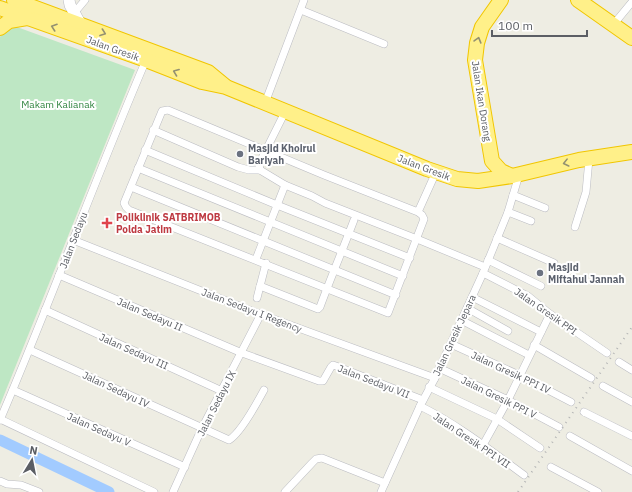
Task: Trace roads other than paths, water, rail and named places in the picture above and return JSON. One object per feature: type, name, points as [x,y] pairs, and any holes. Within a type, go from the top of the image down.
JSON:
[{"type":"highway","name":"Jalan Gresik","points":[[14,0],[208,72],[226,87]]},
{"type":"highway","name":"Jalan Ikan Dorang","points":[[492,161],[475,60],[477,43],[482,27],[501,0]]},
{"type":"highway","points":[[578,0],[632,38]]},
{"type":"highway","name":"Jalan Gresik","points":[[2,8],[146,60],[202,82],[226,87],[285,112],[457,179],[478,181],[515,176],[589,159],[632,152]]},
{"type":"highway","points":[[0,28],[9,21],[28,18]]},
{"type":"highway","points":[[478,181],[487,172],[492,161],[501,171],[515,176]]},
{"type":"street","points":[[58,17],[71,6],[85,0]]},
{"type":"street","points":[[265,103],[304,0]]},
{"type":"street","points":[[614,25],[632,2]]},
{"type":"street","points":[[71,6],[81,25]]},
{"type":"street","points":[[301,10],[384,44]]},
{"type":"street","name":"Jalan Sedayu","points":[[0,420],[30,350],[109,146],[146,60]]},
{"type":"street","points":[[168,110],[265,150],[418,212],[423,217],[424,219],[417,239],[388,313],[256,259],[129,210],[124,203],[162,111],[168,110]]},
{"type":"street","points":[[260,170],[259,164],[265,150],[285,112]]},
{"type":"street","points":[[154,130],[238,167],[249,170],[260,170],[285,185],[325,203],[485,267],[541,286]]},
{"type":"street","points":[[145,150],[410,258]]},
{"type":"street","points":[[575,227],[586,192],[589,159]]},
{"type":"street","points":[[138,168],[402,276]]},
{"type":"street","points":[[418,212],[436,172]]},
{"type":"street","name":"Jalan Gresik Jepara","points":[[381,492],[429,387],[451,344],[485,267],[514,195],[515,176]]},
{"type":"street","points":[[256,259],[285,185]]},
{"type":"street","points":[[130,187],[396,295]]},
{"type":"street","points":[[514,195],[545,208]]},
{"type":"street","points":[[508,212],[531,221]]},
{"type":"street","points":[[260,286],[318,309],[335,271],[341,251],[354,220]]},
{"type":"street","points":[[497,238],[554,263]]},
{"type":"street","name":"Jalan Sedayu I Regency","points":[[73,240],[261,314],[434,377]]},
{"type":"street","points":[[257,298],[266,263]]},
{"type":"street","name":"Jalan Gresik PPI","points":[[485,267],[607,353]]},
{"type":"street","name":"Jalan Sedayu II","points":[[59,275],[242,353]]},
{"type":"street","points":[[472,297],[541,332]]},
{"type":"street","points":[[467,308],[508,331]]},
{"type":"street","name":"Jalan Sedayu III","points":[[45,310],[222,391]]},
{"type":"street","name":"Jalan Sedayu IX","points":[[173,492],[202,428],[261,314]]},
{"type":"street","points":[[483,445],[508,400],[550,314]]},
{"type":"street","points":[[461,320],[529,355]]},
{"type":"street","name":"Jalan Gresik PPI IV","points":[[451,344],[519,375],[572,402]]},
{"type":"street","points":[[534,345],[591,378]]},
{"type":"street","name":"Jalan Sedayu IV","points":[[30,350],[230,440],[245,422],[264,390]]},
{"type":"street","name":"Jalan Sedayu VII","points":[[242,353],[322,382],[331,367],[336,366],[422,403]]},
{"type":"street","points":[[619,362],[632,370]]},
{"type":"street","name":"Jalan Gresik PPI V","points":[[439,368],[508,400],[559,427]]},
{"type":"street","points":[[602,386],[632,402]]},
{"type":"street","points":[[429,387],[497,420],[540,448]]},
{"type":"street","name":"Jalan Sedayu V","points":[[13,390],[185,467]]},
{"type":"street","name":"Jalan Gresik PPI VII","points":[[422,403],[524,475]]},
{"type":"street","points":[[584,412],[632,436]]},
{"type":"street","points":[[0,420],[154,492]]},
{"type":"street","points":[[570,436],[632,471]]},
{"type":"street","points":[[285,492],[316,459],[322,458],[385,483]]},
{"type":"street","points":[[552,467],[598,492]]},
{"type":"street","points":[[0,481],[7,484],[21,485],[40,492]]},
{"type":"street","points":[[5,492],[7,484]]},
{"type":"waterway","points":[[0,440],[109,492]]},
{"type":"railway","points":[[518,492],[632,327]]},
{"type":"place","name":"Masjid Khoirul Bariyah","points":[[240,154]]},
{"type":"place","name":"Poliklinik SATBRIMOB Polda Jatim","points":[[107,223]]},
{"type":"place","name":"Masjid Miftahul Jannah","points":[[540,273]]},
{"type":"park label","name":"Makam Kalianak","points":[[58,104]]}]
